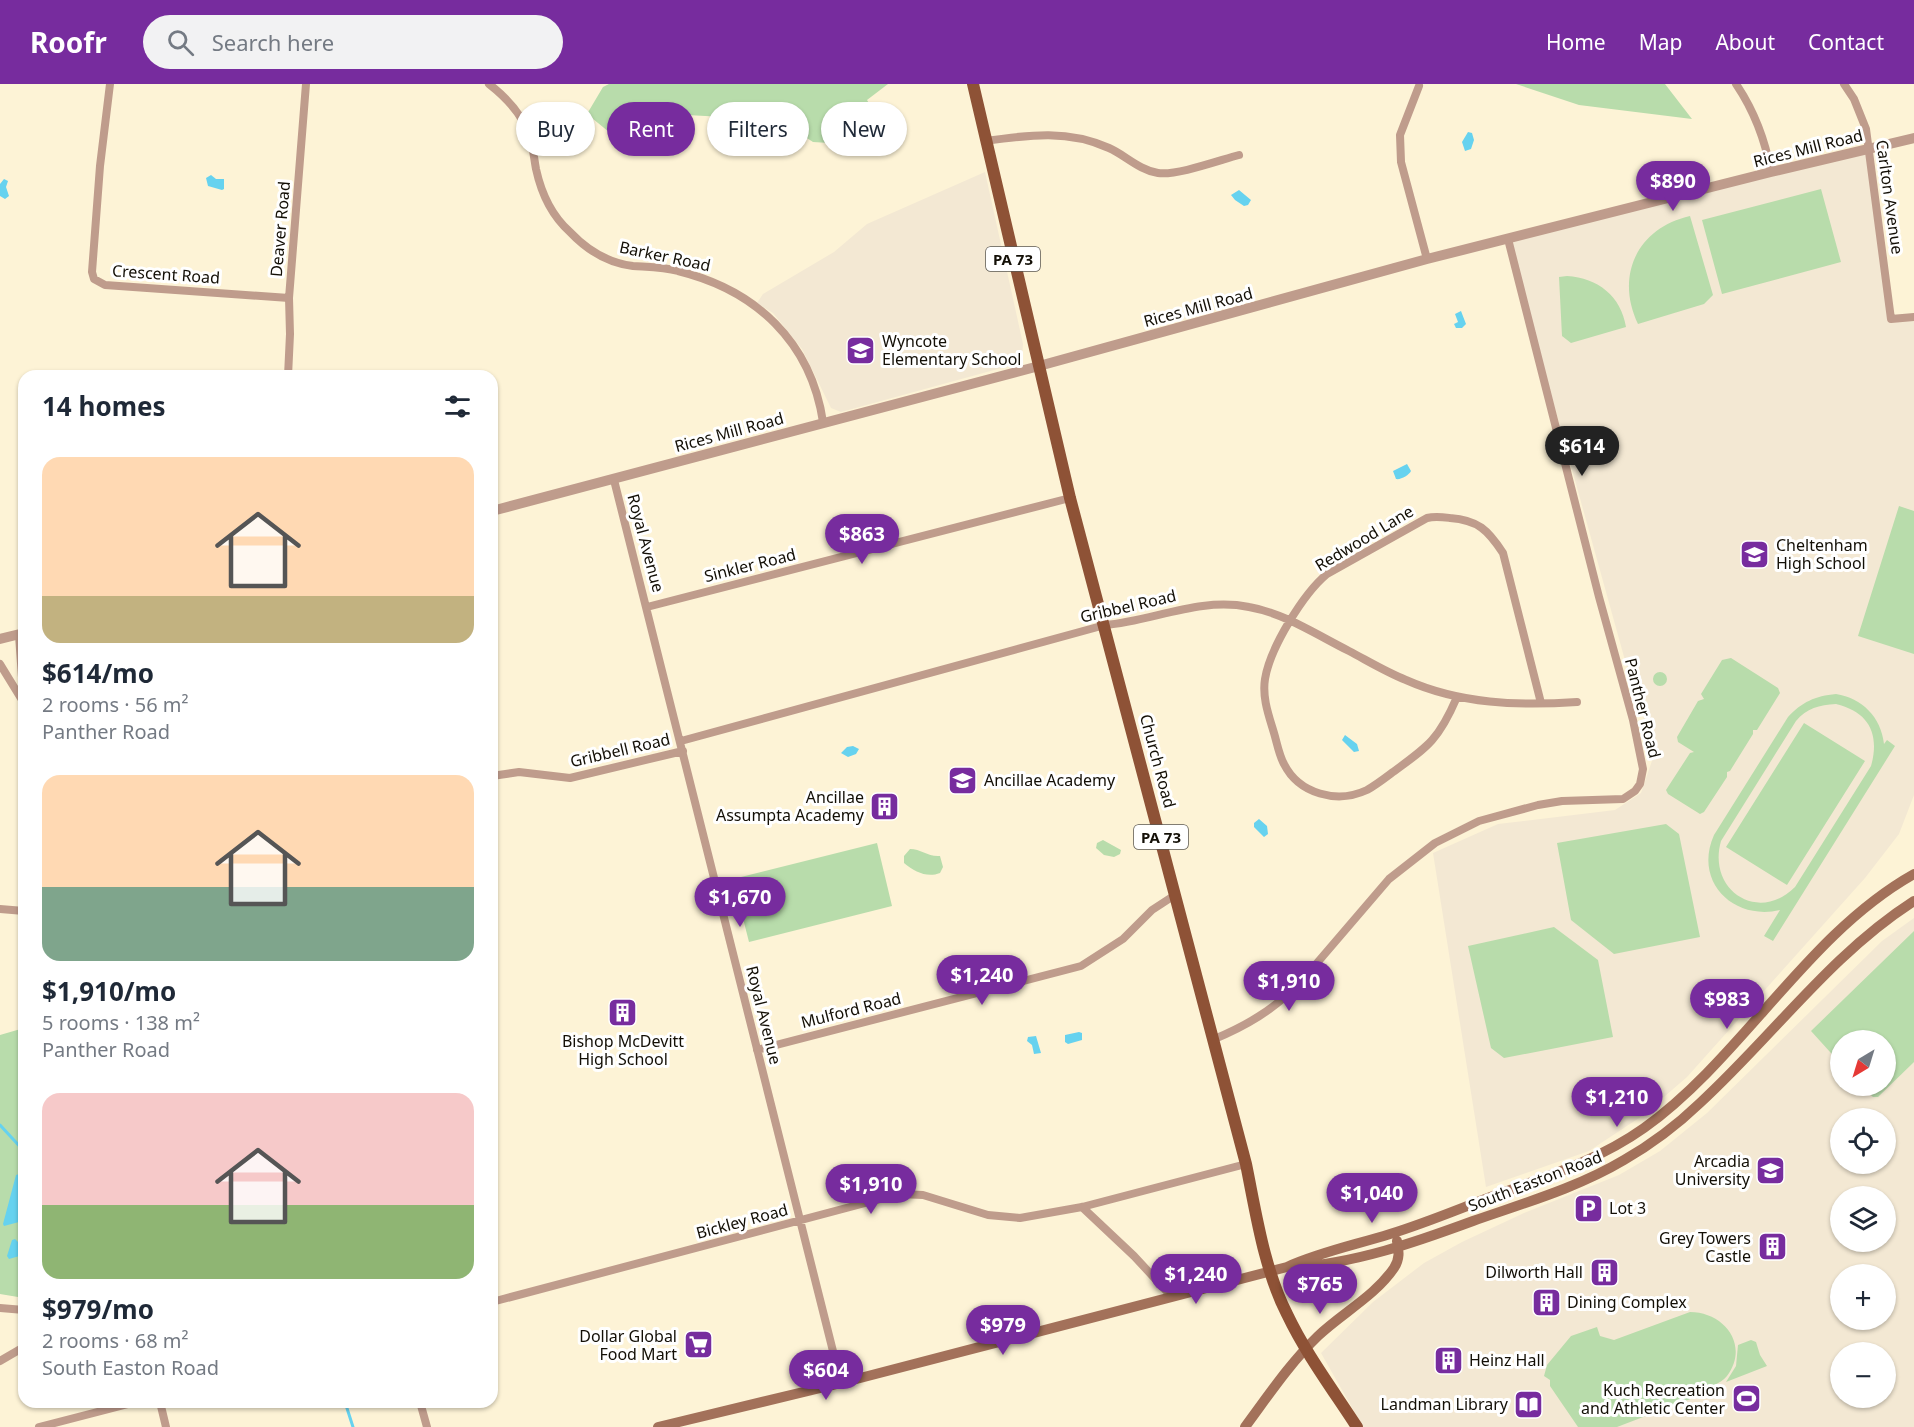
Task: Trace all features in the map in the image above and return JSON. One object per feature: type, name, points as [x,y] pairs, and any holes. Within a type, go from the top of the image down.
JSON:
[{"type":"main road","name":"Church Road","points":[[973,84],[1070,498],[1246,1164],[1261,1236],[1279,1296],[1306,1348],[1357,1427]]},
{"type":"main road","name":"South Easton Road","points":[[658,1427],[841,1383],[1287,1267],[1313,1255],[1396,1232],[1592,1159],[1645,1127],[1672,1106],[1708,1071],[1832,938],[1880,896],[1914,874]]},
{"type":"main road","name":"South Easton Road","points":[[1287,1267],[1317,1266],[1421,1240],[1590,1178],[1624,1161],[1677,1123],[1720,1083],[1854,947],[1882,923],[1914,901]]},
{"type":"main road","points":[[1708,1071],[1720,1083]]},
{"type":"main road","points":[[1245,1427],[1306,1348],[1385,1279],[1399,1258],[1396,1232]]},
{"type":"street","name":"Crescent Road","points":[[110,84],[100,166],[92,272],[94,279],[105,285],[289,298]]},
{"type":"street","name":"Deaver Road","points":[[288,370],[289,298],[306,84]]},
{"type":"street","name":"Barker Road","points":[[489,84],[511,104],[525,126],[531,140],[536,170],[544,193],[553,212],[566,228],[584,245],[603,257],[622,264],[675,270],[708,279],[764,313],[783,330],[810,372],[823,422]]},
{"type":"street","points":[[1736,84],[1752,108],[1761,130],[1771,172]]},
{"type":"street","name":"Carlton Avenue","points":[[1844,84],[1863,118],[1891,319],[1914,317]]},
{"type":"street","points":[[1419,86],[1400,135],[1401,162],[1427,259]]},
{"type":"street","points":[[986,141],[1027,135],[1071,136],[1097,143],[1147,170],[1162,173],[1239,155]]},
{"type":"street","name":"Rices Mill Road","points":[[498,509],[1039,366],[1427,259],[1914,138]]},
{"type":"street","name":"Panther Road","points":[[1212,1040],[1248,1024],[1273,1008],[1299,984],[1389,879],[1427,849],[1479,821],[1562,801],[1615,800],[1629,796],[1640,784],[1643,769],[1633,720],[1596,586],[1508,239]]},
{"type":"street","name":"Royal Avenue","points":[[614,480],[841,1383]]},
{"type":"street","name":"Sinkler Road","points":[[647,607],[1070,498]]},
{"type":"street","name":"Redwood Lane","points":[[1457,697],[1440,731],[1430,744],[1374,786],[1361,792],[1342,796],[1326,795],[1312,791],[1297,781],[1283,763],[1265,699],[1265,679],[1271,659],[1305,596],[1327,574],[1427,518],[1442,517],[1469,520],[1485,530],[1503,553],[1541,704]]},
{"type":"street","name":"Gribbel Road","points":[[681,741],[1105,625],[1125,623],[1190,607],[1220,605],[1248,606],[1274,614],[1406,680],[1457,697],[1519,704],[1576,702]]},
{"type":"street","points":[[0,639],[18,635]]},
{"type":"street","points":[[0,664],[18,696]]},
{"type":"street","name":"Gribbell Road","points":[[498,775],[519,772],[570,778],[683,751]]},
{"type":"street","name":"Mulford Road","points":[[757,1050],[1082,966],[1123,939],[1152,910],[1176,895]]},
{"type":"street","points":[[0,909],[18,910]]},
{"type":"street","name":"Bickley Road","points":[[498,1300],[899,1194],[931,1197],[988,1215],[1011,1218],[1031,1217],[1082,1207],[1246,1164]]},
{"type":"street","points":[[1082,1207],[1172,1297]]},
{"type":"street","points":[[0,1308],[18,1310]]},
{"type":"street","points":[[0,1361],[18,1350]]},
{"type":"street","points":[[39,1427],[113,1408]]},
{"type":"street","points":[[161,1408],[166,1427]]},
{"type":"street","points":[[422,1408],[427,1427]]},
{"type":"shaded area","name":"Cheltenham High School","points":[[1868,148],[1891,319],[1914,317],[1914,795],[1899,834],[1865,878],[1687,1077],[1642,1116],[1589,1151],[1486,1187],[1433,853],[1498,824],[1615,810],[1641,793],[1655,752],[1631,682],[1508,239]]},
{"type":"shaded area","points":[[985,172],[1023,344],[1022,357],[1016,364],[841,412],[831,408],[802,349],[773,313],[757,303],[763,294],[834,252],[867,224]]},
{"type":"shaded area","name":"Arcadia University","points":[[1914,918],[1914,1427],[1363,1427],[1321,1353],[1373,1302],[1424,1263],[1462,1242],[1524,1213],[1619,1175],[1660,1151],[1707,1113],[1882,941]]},
{"type":"green space","points":[[609,84],[888,84],[867,100],[868,102],[821,102],[821,142],[809,139],[809,102],[707,102],[707,116],[695,115],[695,102],[607,102],[607,130],[595,121],[594,102],[603,87]]},
{"type":"green space","points":[[1516,84],[1665,84],[1692,119],[1579,105]]},
{"type":"green space","points":[[1821,189],[1841,262],[1722,294],[1702,220]]},
{"type":"green space","points":[[1690,216],[1713,295],[1704,304],[1638,324],[1631,306],[1629,289],[1630,272],[1636,256],[1644,243],[1656,231]]},
{"type":"green space","points":[[1559,277],[1589,280],[1606,291],[1619,306],[1626,327],[1571,343],[1562,336]]},
{"type":"green space","points":[[1899,506],[1914,511],[1914,654],[1858,636]]},
{"type":"green space","points":[[1731,658],[1778,688],[1780,693],[1757,730],[1753,730],[1753,734],[1730,771],[1727,772],[1727,777],[1704,812],[1700,814],[1668,794],[1666,790],[1690,753],[1694,752],[1678,742],[1677,737],[1698,701],[1704,699],[1701,694],[1722,660]]},
{"type":"green space","points":[[1660,672],[1665,674],[1667,679],[1665,684],[1660,686],[1655,684],[1653,679],[1655,674]]},
{"type":"green space","points":[[1828,695],[1845,696],[1862,704],[1879,725],[1884,744],[1887,740],[1895,746],[1773,941],[1764,936],[1780,910],[1763,912],[1747,910],[1733,903],[1722,894],[1714,882],[1709,868],[1709,852],[1714,835],[1788,717],[1798,707],[1815,698]],"holes":[[[1836,704],[1864,719],[1873,734],[1871,766],[1795,887],[1781,898],[1766,902],[1752,902],[1739,896],[1729,887],[1721,874],[1719,859],[1721,841],[1796,721],[1809,710],[1824,705]]]},
{"type":"green space","points":[[1804,723],[1865,761],[1787,885],[1726,847]]},
{"type":"green space","points":[[1666,824],[1679,834],[1700,937],[1614,954],[1571,920],[1557,843]]},
{"type":"green space","points":[[1103,840],[1121,850],[1120,854],[1114,857],[1104,855],[1096,848],[1097,843]]},
{"type":"green space","points":[[877,843],[892,906],[749,942],[733,879]]},
{"type":"green space","points":[[910,849],[940,856],[943,867],[940,873],[930,875],[921,873],[904,863],[904,856]]},
{"type":"green space","points":[[1554,927],[1598,960],[1613,1037],[1504,1058],[1491,1048],[1468,946]]},
{"type":"green space","points":[[1914,931],[1914,1062],[1896,1080],[1896,1030],[1830,1030],[1830,1052],[1811,1031]]},
{"type":"green space","points":[[18,1030],[18,1297],[0,1294],[0,1035]]},
{"type":"green space","points":[[1690,1312],[1702,1313],[1713,1318],[1730,1332],[1736,1353],[1727,1376],[1701,1395],[1617,1427],[1578,1427],[1550,1386],[1550,1380],[1544,1376],[1547,1365],[1571,1336],[1597,1327],[1600,1336],[1614,1340]]},
{"type":"green space","points":[[1751,1340],[1756,1342],[1767,1366],[1726,1382],[1736,1366],[1738,1345]]},
{"type":"water","points":[[1468,132],[1472,133],[1474,140],[1471,149],[1465,151],[1462,142]]},
{"type":"water","points":[[211,175],[216,179],[224,179],[224,189],[208,186],[206,178]]},
{"type":"water","points":[[4,179],[8,181],[6,187],[9,196],[5,199],[0,196],[0,184]]},
{"type":"water","points":[[1239,190],[1251,200],[1248,205],[1244,206],[1231,195]]},
{"type":"water","points":[[1461,311],[1466,324],[1462,328],[1456,328],[1454,324],[1458,322],[1455,314]]},
{"type":"water","points":[[1407,464],[1410,473],[1396,479],[1393,471]]},
{"type":"water","points":[[1345,735],[1357,744],[1359,751],[1354,752],[1342,740]]},
{"type":"water","points":[[853,746],[859,749],[856,754],[848,757],[841,753],[847,747]]},
{"type":"water","points":[[1259,819],[1267,826],[1268,834],[1264,837],[1254,827],[1254,823]]},
{"type":"water","points":[[1082,1033],[1082,1040],[1068,1044],[1065,1042],[1065,1035]]},
{"type":"water","points":[[1036,1036],[1041,1053],[1034,1054],[1032,1045],[1027,1041],[1028,1037]]},
{"type":"water","points":[[18,1174],[18,1222],[4,1226],[3,1224]]},
{"type":"water","points":[[15,1239],[18,1242],[18,1256],[9,1259],[7,1256],[12,1240]]},
{"type":"waterway","points":[[0,1125],[18,1144]]},
{"type":"waterway","points":[[347,1408],[353,1427]]},
{"type":"place","name":"Wyncote Elementary School","points":[[861,350]]},
{"type":"place","name":"Cheltenham High School","points":[[1755,554]]},
{"type":"place","name":"Ancillae Academy","points":[[963,780]]},
{"type":"place","name":"Ancillae Assumpta Academy","points":[[885,806]]},
{"type":"place","name":"Bishop McDevitt High School","points":[[623,1013]]},
{"type":"place","name":"Arcadia University","points":[[1771,1170]]},
{"type":"place","name":"Lot 3","points":[[1588,1208]]},
{"type":"place","name":"Grey Towers Castle","points":[[1772,1247]]},
{"type":"place","name":"Dilworth Hall","points":[[1604,1272]]},
{"type":"place","name":"Dining Complex","points":[[1546,1302]]},
{"type":"place","name":"Dollar Global Food Mart","points":[[698,1345]]},
{"type":"place","name":"Heinz Hall","points":[[1448,1360]]},
{"type":"place","name":"Kuch Recreation and Athletic Center","points":[[1746,1399]]},
{"type":"place","name":"Landman Library","points":[[1529,1404]]}]
